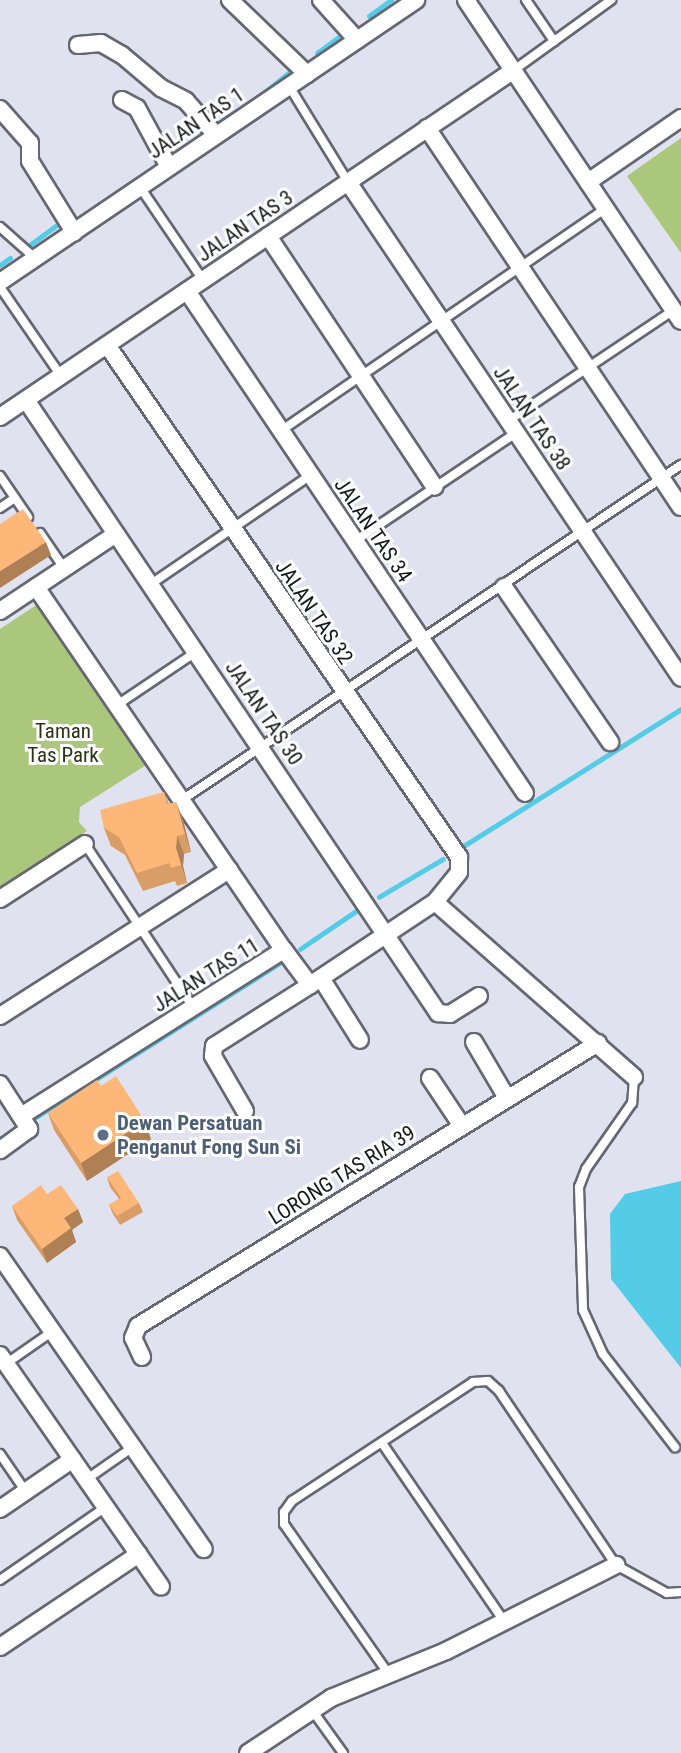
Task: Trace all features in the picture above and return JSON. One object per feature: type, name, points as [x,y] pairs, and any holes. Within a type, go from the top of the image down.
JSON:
[{"type":"street","points":[[230,0],[307,74]]},
{"type":"street","points":[[321,0],[357,40]]},
{"type":"street","name":"JALAN TAS 1","points":[[0,282],[416,0]]},
{"type":"street","points":[[467,0],[677,315]]},
{"type":"street","points":[[78,45],[100,43],[115,50],[162,88],[186,101],[216,135]]},
{"type":"street","name":"JALAN TAS 3","points":[[0,417],[514,70]]},
{"type":"street","points":[[122,100],[136,108],[169,167]]},
{"type":"street","points":[[0,109],[30,143],[30,161],[74,232]]},
{"type":"street","points":[[589,182],[681,118]]},
{"type":"street","points":[[427,128],[681,508]]},
{"type":"street","name":"JALAN TAS 38","points":[[348,182],[681,678]]},
{"type":"street","points":[[268,236],[435,487]]},
{"type":"street","name":"JALAN TAS 34","points":[[187,291],[525,793]]},
{"type":"street","name":"JALAN TAS 32","points":[[107,345],[343,693],[459,857],[459,872],[435,902]]},
{"type":"street","name":"JALAN TAS 30","points":[[26,400],[444,1016],[479,996]]},
{"type":"street","points":[[0,611],[116,534]]},
{"type":"street","points":[[36,586],[284,950]]},
{"type":"street","points":[[504,587],[610,742]]},
{"type":"street","points":[[0,898],[85,844]]},
{"type":"street","points":[[0,1016],[229,870]]},
{"type":"street","points":[[244,1111],[213,1056],[214,1046],[435,902],[634,1076]]},
{"type":"street","name":"JALAN TAS 11","points":[[21,1116],[284,950],[315,982],[360,1040]]},
{"type":"street","points":[[474,1042],[507,1098]]},
{"type":"street","name":"LORONG TAS RIA 39","points":[[142,1357],[133,1338],[138,1326],[598,1043]]},
{"type":"street","points":[[430,1078],[462,1126]]},
{"type":"street","points":[[0,1084],[29,1129],[0,1150]]},
{"type":"street","points":[[0,1256],[204,1549]]},
{"type":"street","points":[[3,1359],[161,1587]]},
{"type":"street","points":[[0,1509],[73,1459]]},
{"type":"street","points":[[2,1642],[139,1554]]},
{"type":"street","points":[[248,1753],[331,1698],[390,1676],[616,1565]]},
{"type":"lane","points":[[526,0],[554,41]]},
{"type":"lane","points":[[514,70],[607,1]]},
{"type":"lane","points":[[289,86],[348,182]]},
{"type":"lane","points":[[140,187],[203,280]]},
{"type":"lane","points":[[282,430],[359,373],[606,208]]},
{"type":"lane","points":[[0,227],[35,258]]},
{"type":"lane","points":[[0,287],[61,376]]},
{"type":"lane","points":[[355,541],[435,487],[587,368],[677,315]]},
{"type":"lane","points":[[182,800],[423,642],[681,465]]},
{"type":"lane","points":[[151,584],[311,475]]},
{"type":"lane","points":[[0,476],[64,568]]},
{"type":"lane","points":[[0,509],[15,498]]},
{"type":"lane","points":[[117,705],[197,651]]},
{"type":"lane","points":[[85,844],[193,1007]]},
{"type":"lane","points":[[634,1076],[632,1103],[586,1169],[579,1187],[583,1310],[603,1354],[675,1447]]},
{"type":"lane","points":[[3,1359],[52,1331]]},
{"type":"lane","points":[[390,1676],[284,1524],[284,1512],[292,1501],[473,1382],[488,1381],[499,1391],[616,1565],[667,1593],[681,1592]]},
{"type":"lane","points":[[382,1443],[503,1620]]},
{"type":"lane","points":[[87,1479],[134,1447]]},
{"type":"lane","points":[[0,1454],[26,1492]]},
{"type":"lane","points":[[0,1580],[106,1507]]},
{"type":"lane","points":[[312,1710],[343,1753]]},
{"type":"green space","points":[[681,138],[681,253],[627,176]]},
{"type":"green space","name":"Taman Tas Park","points":[[44,600],[151,762],[80,807],[79,822],[87,831],[0,888],[0,629]]},
{"type":"water","points":[[681,1181],[681,1368],[611,1279],[610,1214],[625,1194]]},
{"type":"building","points":[[23,509],[46,542],[0,571],[0,524]]},
{"type":"building","points":[[164,792],[167,804],[176,802],[185,834],[177,836],[176,848],[181,865],[171,868],[169,863],[137,873],[119,837],[104,828],[100,810]]},
{"type":"building","name":"Dewan Persatuan Penganut Fong Sun Si","points":[[116,1076],[145,1121],[81,1163],[48,1113],[97,1080],[101,1086]]},
{"type":"building","points":[[118,1171],[139,1203],[117,1216],[109,1205],[121,1198],[107,1177]]},
{"type":"building","points":[[41,1185],[47,1194],[61,1185],[78,1209],[64,1218],[71,1228],[42,1249],[12,1206]]},
{"type":"waterway","points":[[369,16],[391,0]]},
{"type":"waterway","points":[[317,53],[340,36]]},
{"type":"waterway","points":[[257,98],[291,71]]},
{"type":"waterway","points":[[215,126],[226,118]]},
{"type":"waterway","points":[[169,158],[202,135]]},
{"type":"waterway","points":[[31,244],[57,225]]},
{"type":"waterway","points":[[0,265],[10,258]]},
{"type":"waterway","points":[[462,847],[681,709]]},
{"type":"waterway","points":[[379,897],[443,859]]},
{"type":"waterway","points":[[300,949],[362,907]]},
{"type":"waterway","points":[[33,1119],[278,964]]},
{"type":"waterway","points":[[0,1139],[14,1131]]},
{"type":"place","name":"Dewan Persatuan Penganut Fong Sun Si","points":[[103,1135]]}]
